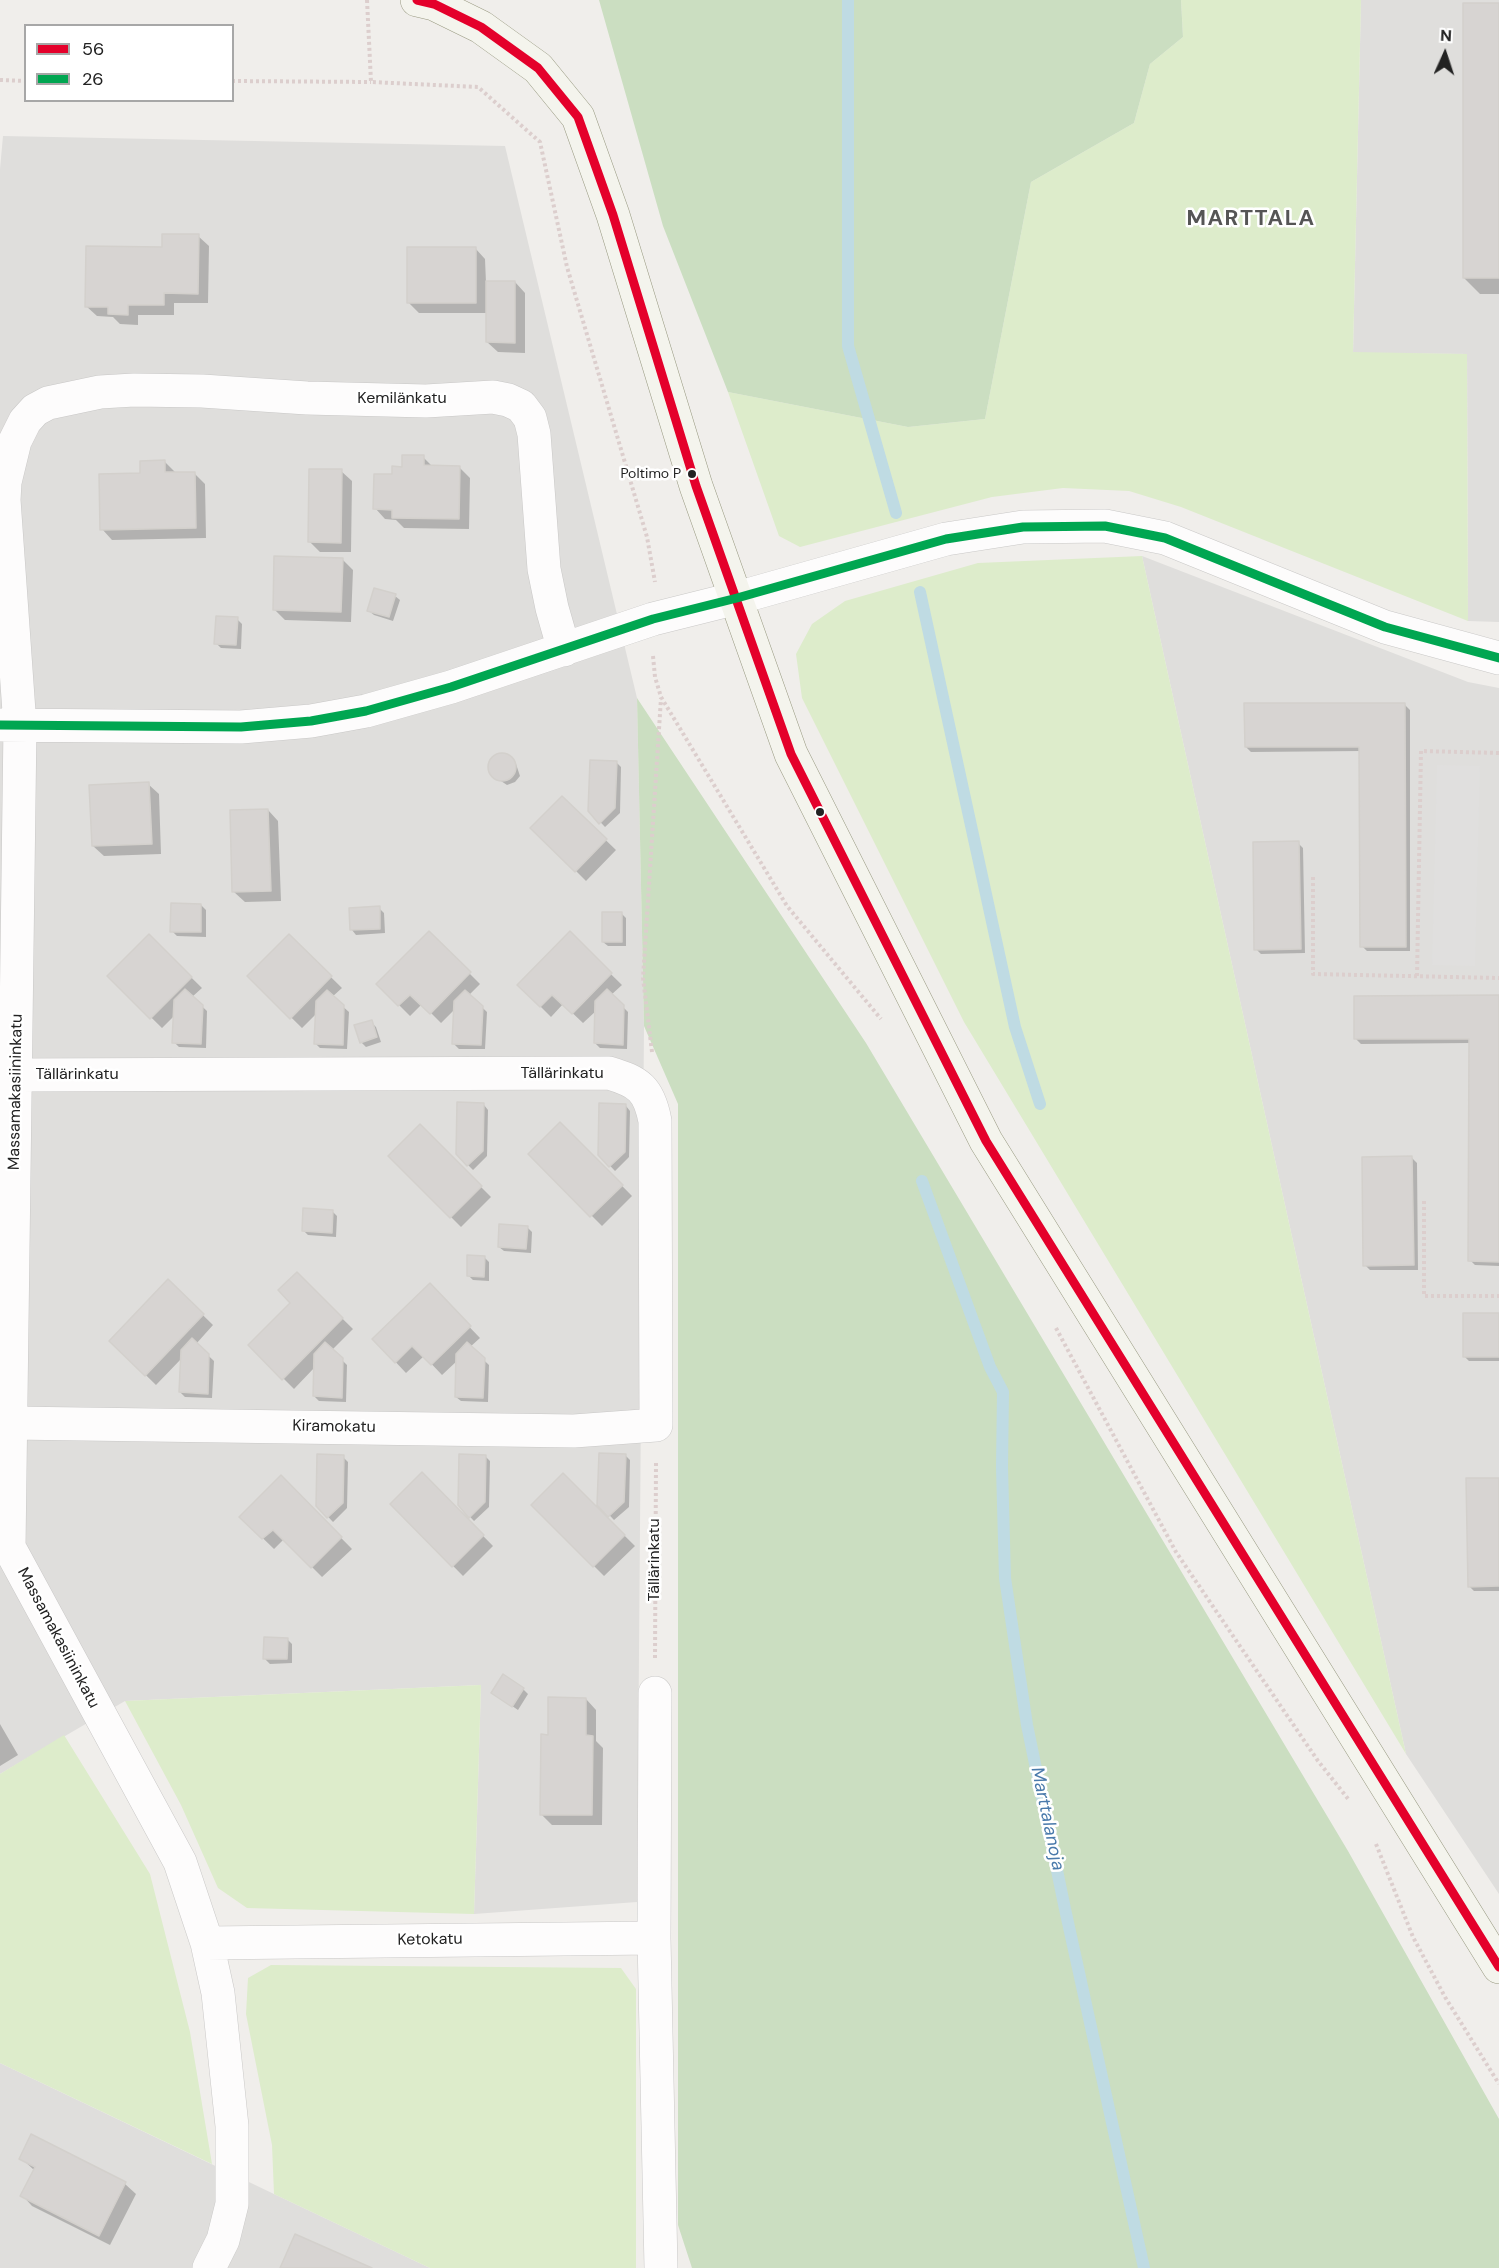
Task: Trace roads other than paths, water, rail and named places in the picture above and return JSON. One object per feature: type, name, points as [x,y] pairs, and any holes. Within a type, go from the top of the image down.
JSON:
[{"type":"street","points":[[429,1],[481,27],[538,68],[578,117],[613,215],[696,486],[791,754],[986,1141],[1499,1967]]},
{"type":"street","name":"Kemilänkatu","points":[[35,410],[48,403],[100,392],[134,390],[202,391],[307,398],[426,400],[493,397],[508,400],[521,406],[530,418],[534,434],[544,569],[564,650]]},
{"type":"street","name":"Massamakasiininkatu","points":[[35,410],[25,421],[15,441],[9,461],[4,500],[16,1076],[9,1547],[180,1862],[207,1943],[218,1993],[232,2126],[232,2204],[223,2240],[209,2268]]},
{"type":"street","points":[[10,725],[241,727],[311,721],[366,711],[451,687],[653,619],[737,598],[946,539],[1023,528],[1105,526],[1165,538],[1385,627],[1499,658]]},
{"type":"street","name":"Tällärinkatu","points":[[16,1076],[609,1073],[637,1084],[646,1092],[652,1104],[655,1121],[656,1425]]},
{"type":"street","name":"Kiramokatu","points":[[12,1423],[563,1431],[656,1425]]},
{"type":"street","points":[[655,1693],[654,1938],[661,2268]]},
{"type":"street","name":"Ketokatu","points":[[207,1943],[654,1938]]},
{"type":"waterway","points":[[848,0],[848,346],[896,513]]},
{"type":"waterway","points":[[920,592],[1015,1027],[1040,1104]]},
{"type":"waterway","name":"Marttalanoja","points":[[922,1181],[990,1367],[1003,1392],[1002,1467],[1005,1578],[1027,1725],[1144,2268]]},
{"type":"place","name":"Poltimo P","points":[[692,474]]},
{"type":"district","name":"MARTTALA","points":[[1251,219]]}]
